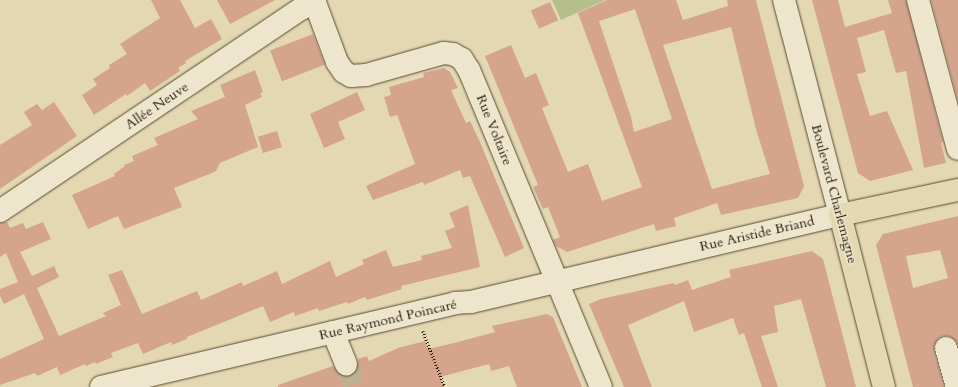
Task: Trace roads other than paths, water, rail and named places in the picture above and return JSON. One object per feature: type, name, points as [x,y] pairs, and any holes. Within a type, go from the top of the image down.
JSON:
[{"type":"main road","name":"Rue Aristide Briand","points":[[840,215],[958,190]]},
{"type":"main road","name":"Boulevard Charlemagne","points":[[840,215],[884,387]]},
{"type":"street","name":"Boulevard Charlemagne","points":[[784,0],[840,215]]},
{"type":"street","points":[[918,0],[958,149]]},
{"type":"street","name":"Allée Neuve","points":[[0,211],[315,1]]},
{"type":"street","name":"Rue Voltaire","points":[[315,1],[337,62],[344,72],[351,76],[366,75],[444,53],[452,54],[462,59],[469,70],[601,387]]},
{"type":"street","name":"Rue Aristide Briand","points":[[674,254],[840,215]]},
{"type":"street","name":"Rue Raymond Poincaré","points":[[101,387],[455,303],[470,302],[674,254]]},
{"type":"street","points":[[333,332],[346,364]]},
{"type":"street","points":[[946,348],[957,387]]},
{"type":"tunnel","points":[[346,364],[355,387]]}]
